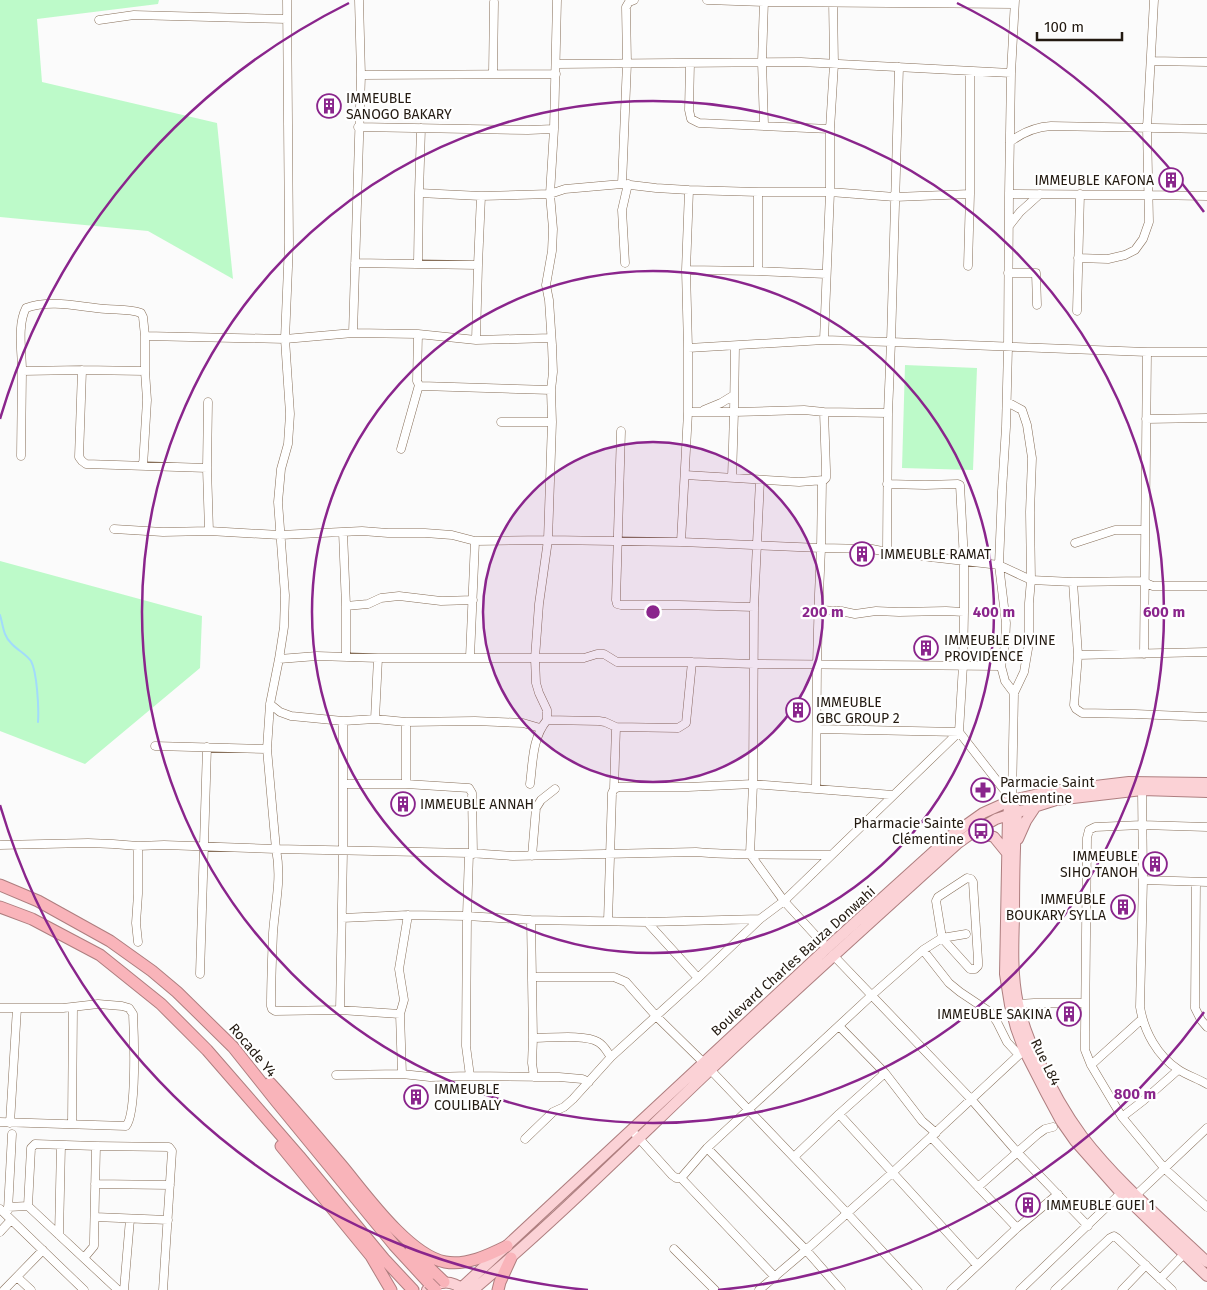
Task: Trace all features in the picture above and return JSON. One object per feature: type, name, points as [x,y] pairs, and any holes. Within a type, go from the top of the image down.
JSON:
[{"type":"highway","name":"Rocade Y4","points":[[0,885],[38,901],[110,941],[152,971],[177,992],[234,1047],[276,1102],[388,1238],[434,1286]]},
{"type":"highway","points":[[0,907],[32,919],[100,955],[162,1004],[207,1050],[299,1156],[384,1259],[413,1290]]},
{"type":"highway","points":[[234,1047],[286,1101],[389,1223],[434,1286]]},
{"type":"highway","points":[[229,1076],[285,1152],[371,1256],[404,1290]]},
{"type":"highway","points":[[389,1223],[415,1246],[431,1257],[446,1262],[462,1262],[478,1258],[507,1246]]},
{"type":"highway","points":[[371,1256],[391,1290]]},
{"type":"highway","points":[[498,1290],[511,1258]]},
{"type":"main road","name":"Boulevard Charles Bauza Donwahi","points":[[473,1290],[511,1258],[635,1134],[952,835],[983,813],[1012,800],[1053,790],[1129,782],[1207,783]]},
{"type":"main road","name":"Boulevard Charles Bauza Donwahi","points":[[830,952],[957,844],[974,831],[996,819],[1056,800],[1142,790],[1207,792]]},
{"type":"main road","name":"Rue L84","points":[[1012,800],[1005,974],[1010,1005],[1022,1052],[1062,1121],[1076,1141],[1122,1193],[1133,1198],[1184,1254],[1207,1276]]},
{"type":"main road","points":[[1036,806],[1026,821],[1011,852],[1013,963],[1018,1004],[1035,1054],[1050,1087],[1070,1119],[1133,1198],[1207,1262]]},
{"type":"main road","points":[[974,831],[994,837],[1011,852]]},
{"type":"main road","name":"Boulevard Charles Bauza Donwahi","points":[[462,1289],[507,1246],[635,1134]]},
{"type":"main road","points":[[434,1286],[450,1283],[462,1289]]},
{"type":"street","points":[[288,0],[289,243],[285,339],[290,414],[288,444],[281,469],[278,502],[284,595],[284,627],[270,704],[267,749],[279,864],[278,895],[273,932],[270,1006],[275,1011],[340,1010],[400,1014]]},
{"type":"street","points":[[353,333],[361,75],[359,0]]},
{"type":"street","points":[[530,784],[535,744],[540,728],[547,720],[547,710],[536,683],[535,658],[538,604],[548,540],[552,422],[551,390],[553,372],[549,300],[546,286],[552,251],[553,229],[550,194],[556,74],[557,0]]},
{"type":"street","points":[[707,0],[1014,2],[1008,194],[1007,402],[999,565],[1006,623],[1005,645],[1001,666],[1005,681],[1014,692]]},
{"type":"street","points":[[1078,258],[1108,259],[1125,255],[1134,250],[1143,239],[1149,222],[1147,128],[1154,0]]},
{"type":"street","points":[[625,263],[622,210],[625,184],[626,7],[629,1]]},
{"type":"street","points":[[764,1],[762,62],[764,126]]},
{"type":"street","points":[[824,340],[830,192],[830,128],[834,64],[833,1]]},
{"type":"street","points":[[493,73],[494,2]]},
{"type":"street","points":[[99,20],[134,15],[288,19]]},
{"type":"street","points":[[1150,61],[1207,62]]},
{"type":"street","points":[[556,64],[762,62],[1011,73]]},
{"type":"street","points":[[690,63],[689,110],[691,119],[699,122],[830,128]]},
{"type":"street","points":[[887,552],[888,413],[899,67]]},
{"type":"street","points":[[968,266],[970,71]]},
{"type":"street","points":[[361,75],[556,74]]},
{"type":"street","points":[[1010,142],[1021,133],[1043,126],[1207,129]]},
{"type":"street","points":[[358,127],[554,129]]},
{"type":"street","points":[[418,264],[421,128]]},
{"type":"street","points":[[419,193],[481,196],[550,194],[565,189],[625,184],[689,190],[830,192],[896,197],[970,194]]},
{"type":"street","points":[[681,542],[688,412],[686,270],[689,190]]},
{"type":"street","points":[[758,192],[758,270]]},
{"type":"street","points":[[1008,194],[1207,196]]},
{"type":"street","points":[[1008,226],[1040,194]]},
{"type":"street","points":[[1077,311],[1080,194]]},
{"type":"street","points":[[476,340],[481,196]]},
{"type":"street","points":[[355,263],[478,265]]},
{"type":"street","points":[[686,270],[758,270],[826,274]]},
{"type":"street","points":[[1008,273],[1036,273],[1037,305]]},
{"type":"street","points":[[21,456],[22,314],[26,308],[33,305],[61,304],[141,312],[145,336],[147,400],[143,466]]},
{"type":"street","points":[[145,336],[285,339],[353,333],[418,334],[476,340],[551,338]]},
{"type":"street","points":[[401,449],[418,385],[418,334]]},
{"type":"street","points":[[688,348],[824,340],[1147,352],[1207,352]]},
{"type":"street","points":[[732,478],[735,346]]},
{"type":"street","points":[[1144,654],[1147,352]]},
{"type":"street","points":[[82,370],[79,456],[82,461],[86,464],[207,468]]},
{"type":"street","points":[[22,371],[145,371]]},
{"type":"street","points":[[418,385],[551,390]]},
{"type":"street","points":[[700,412],[734,395]]},
{"type":"street","points":[[208,402],[207,468],[209,531]]},
{"type":"street","points":[[1007,402],[1022,410],[1027,425],[1032,458],[1030,512],[1031,580],[1028,643],[1024,672],[1014,692],[1012,800]]},
{"type":"street","points":[[688,412],[804,410],[888,413]]},
{"type":"street","points":[[685,475],[799,482],[826,480],[824,412]]},
{"type":"street","points":[[1146,419],[1207,418]]},
{"type":"street","points":[[501,422],[552,422]]},
{"type":"street","points":[[621,431],[617,604],[754,606]]},
{"type":"street","points":[[760,480],[754,606],[753,784],[750,854],[784,901],[830,952],[1088,1226]]},
{"type":"street","points":[[816,789],[822,481]]},
{"type":"street","points":[[525,1139],[553,1112],[564,1107],[573,1099],[611,1057],[760,919],[784,901],[959,732],[964,665],[964,560],[960,485],[887,484]]},
{"type":"street","points":[[114,529],[280,535],[362,531],[452,535],[475,541],[681,542],[872,549],[999,565],[1031,580],[1073,582],[1144,581],[1153,586],[1207,586]]},
{"type":"street","points":[[1074,543],[1115,530],[1145,530]]},
{"type":"street","points":[[343,532],[346,657]]},
{"type":"street","points":[[470,657],[475,541]]},
{"type":"street","points":[[1073,582],[1078,655],[1074,705],[1076,708],[1082,713],[1207,717]]},
{"type":"street","points":[[346,606],[368,604],[382,598],[399,596],[440,600],[473,600]]},
{"type":"street","points":[[818,610],[855,614],[876,611],[964,612]]},
{"type":"street","points":[[1078,655],[1207,652]]},
{"type":"street","points":[[279,659],[317,656],[378,658],[584,658],[604,654],[617,662],[1001,666]]},
{"type":"street","points":[[376,719],[378,658]]},
{"type":"street","points":[[547,720],[599,721],[616,727],[678,728],[686,723],[692,662]]},
{"type":"street","points":[[270,704],[280,712],[291,716],[343,721],[376,719],[406,722],[476,721],[523,723],[540,728]]},
{"type":"street","points":[[340,1010],[343,721]]},
{"type":"street","points":[[406,722],[406,784]]},
{"type":"street","points":[[608,921],[609,854],[616,727]]},
{"type":"street","points":[[817,729],[959,732]]},
{"type":"street","points":[[959,732],[1012,800]]},
{"type":"street","points":[[155,746],[267,749]]},
{"type":"street","points":[[200,974],[207,747]]},
{"type":"street","points":[[342,784],[406,784],[463,787],[469,788],[472,793],[467,916],[466,1046],[470,1076]]},
{"type":"street","points":[[614,789],[619,786],[688,787],[753,784],[893,795]]},
{"type":"street","points":[[532,856],[536,808],[541,800],[555,790]]},
{"type":"street","points":[[1142,790],[1143,880],[1140,1007],[1142,1019],[1152,1040],[1170,1063],[1178,1070],[1207,1084]]},
{"type":"street","points":[[1206,1205],[1165,1169],[1122,1117],[1091,1065],[1085,1050],[1085,1003],[1087,838],[1089,830],[1095,827],[1142,825],[1207,827]]},
{"type":"street","points":[[0,845],[164,845],[513,856],[696,852],[831,855]]},
{"type":"street","points":[[138,846],[136,923],[138,942]]},
{"type":"street","points":[[968,878],[971,878],[973,882],[978,966],[975,969],[970,968],[942,938],[936,900],[968,878]]},
{"type":"street","points":[[1143,880],[1207,882]]},
{"type":"street","points":[[1196,882],[1195,1008],[1207,1027]]},
{"type":"street","points":[[342,918],[408,915],[647,922],[760,919]]},
{"type":"street","points":[[402,1074],[400,1014],[404,1000],[399,969],[408,915]]},
{"type":"street","points":[[531,920],[534,1038],[532,1063],[534,1077]]},
{"type":"street","points":[[647,922],[698,978]]},
{"type":"street","points":[[681,1178],[707,1148],[923,950],[942,938],[966,934]]},
{"type":"street","points":[[760,1290],[892,1173],[1022,1052],[1006,1042],[990,1012],[950,983],[923,950]]},
{"type":"street","points":[[532,977],[614,977],[626,982],[656,1016],[707,1066],[918,1290]]},
{"type":"street","points":[[1018,1004],[1085,1003]]},
{"type":"street","points":[[0,1008],[63,1008],[98,1004],[129,1008],[133,1014],[134,1056],[132,1110],[126,1126],[0,1122]]},
{"type":"street","points":[[72,1124],[73,1007]]},
{"type":"street","points":[[10,1123],[17,1008]]},
{"type":"street","points":[[1091,1065],[1142,1019]]},
{"type":"street","points":[[839,1026],[885,1074],[933,1135],[1017,1228]]},
{"type":"street","points":[[534,1038],[586,1038],[597,1041],[611,1057]]},
{"type":"street","points":[[1122,1117],[1178,1070]]},
{"type":"street","points":[[336,1075],[402,1074],[430,1077],[582,1078],[589,1082]]},
{"type":"street","points":[[794,1157],[885,1074]]},
{"type":"street","points":[[839,1114],[977,1265]]},
{"type":"street","points":[[978,1187],[1038,1134],[1053,1127]]},
{"type":"street","points":[[1133,1198],[1207,1128]]},
{"type":"street","points":[[12,1134],[4,1208],[9,1218],[84,1290]]},
{"type":"street","points":[[635,1134],[672,1175],[676,1178],[681,1178],[774,1277]]},
{"type":"street","points":[[28,1206],[31,1148],[35,1144],[169,1147],[172,1151],[164,1290]]},
{"type":"street","points":[[59,1235],[62,1145]]},
{"type":"street","points":[[84,1258],[94,1246],[96,1146]]},
{"type":"street","points":[[707,1148],[806,1250],[841,1290]]},
{"type":"street","points":[[95,1184],[170,1185]]},
{"type":"street","points":[[1020,1290],[1122,1193]]},
{"type":"street","points":[[951,1290],[1017,1228],[1058,1194]]},
{"type":"street","points":[[4,1208],[28,1206],[118,1290]]},
{"type":"street","points":[[95,1217],[168,1220]]},
{"type":"street","points":[[0,1232],[9,1218]]},
{"type":"street","points":[[124,1290],[130,1219]]},
{"type":"street","points":[[1055,1290],[1114,1236],[1172,1290]]},
{"type":"street","points":[[674,1249],[715,1290]]},
{"type":"street","points":[[4,1290],[42,1250]]},
{"type":"street","points":[[1160,1279],[1184,1254]]},
{"type":"street","points":[[1122,1290],[1146,1265]]},
{"type":"street","points":[[17,1277],[30,1290]]},
{"type":"green space","points":[[0,0],[159,0],[158,4],[37,19],[42,82],[217,123],[233,279],[148,231],[0,217]]},
{"type":"green space","points":[[905,365],[977,368],[973,470],[902,468]]},
{"type":"green space","points":[[0,561],[202,616],[200,668],[85,764],[0,731]]},
{"type":"waterway","points":[[0,615],[8,640],[29,658],[33,666],[37,690],[38,722]]},
{"type":"place","name":"IMMEUBLE SANOGO BAKARY","points":[[329,106]]},
{"type":"place","name":"IMMEUBLE KAFONA","points":[[1171,180]]},
{"type":"place","name":"IMMEUBLE RAMAT","points":[[862,554]]},
{"type":"place","name":"IMMEUBLE DIVINE PROVIDENCE","points":[[926,648]]},
{"type":"place","name":"IMMEUBLE GBC GROUP 2","points":[[798,710]]},
{"type":"place","name":"Parmacie Saint Clementine","points":[[983,790]]},
{"type":"place","name":"IMMEUBLE ANNAH","points":[[403,804]]},
{"type":"place","name":"Pharmacie Sainte Clémentine","points":[[981,831]]},
{"type":"place","name":"IMMEUBLE SIHO TANOH","points":[[1155,864]]},
{"type":"place","name":"IMMEUBLE BOUKARY SYLLA","points":[[1123,907]]},
{"type":"place","name":"IMMEUBLE SAKINA","points":[[1069,1014]]},
{"type":"place","name":"IMMEUBLE COULIBALY","points":[[416,1097]]},
{"type":"place","name":"IMMEUBLE GUEI 1","points":[[1028,1205]]}]
